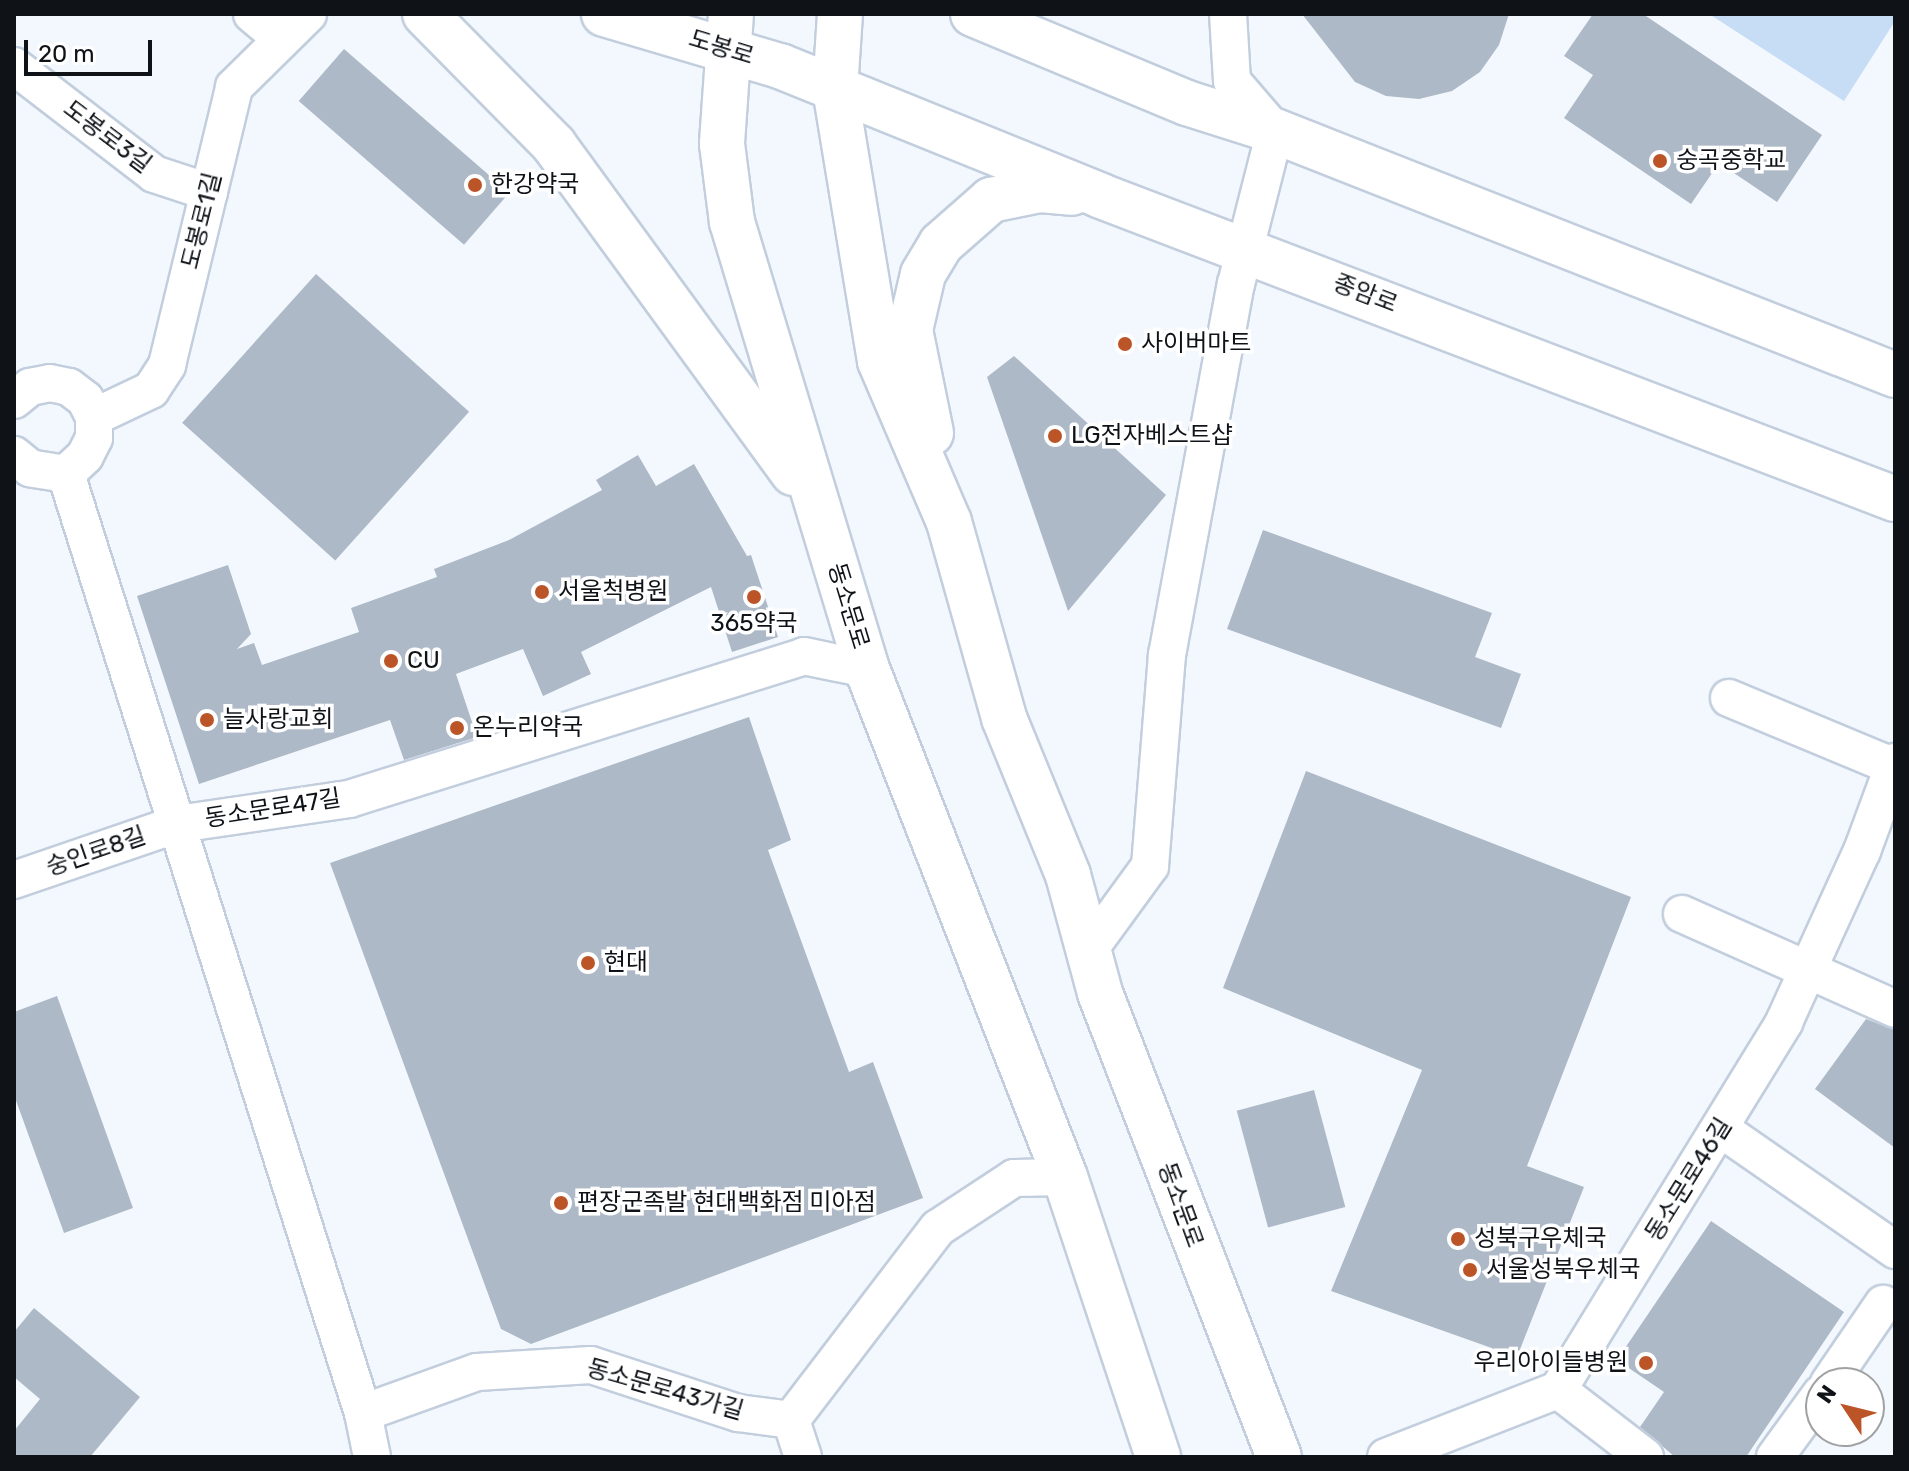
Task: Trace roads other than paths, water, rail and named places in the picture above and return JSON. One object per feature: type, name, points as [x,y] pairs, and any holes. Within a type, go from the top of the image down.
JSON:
[{"type":"main road","points":[[425,14],[554,145],[766,432],[820,515]]},
{"type":"main road","name":"도봉로","points":[[604,14],[728,32],[835,89]]},
{"type":"main road","name":"동소문로","points":[[840,14],[835,89],[880,361],[949,522],[1004,718],[1068,875],[1088,951],[1198,1256],[1279,1457]]},
{"type":"main road","points":[[973,14],[1187,103],[1275,131],[1895,375]]},
{"type":"main road","name":"동소문로","points":[[728,32],[722,144],[732,222],[820,515],[867,669],[1065,1177],[1158,1457]]},
{"type":"main road","name":"종암로","points":[[835,89],[1101,196],[1245,247],[1895,499]]},
{"type":"main road","points":[[949,522],[910,330],[923,274],[941,244],[991,200],[1040,190],[1101,196]]},
{"type":"street","points":[[252,14],[282,39]]},
{"type":"street","name":"도봉로1길","points":[[94,417],[151,390],[167,365],[234,87],[308,14]]},
{"type":"street","points":[[1088,951],[1150,866],[1167,655],[1245,247],[1275,131],[1232,81],[1228,14]]},
{"type":"street","name":"도봉로3길","points":[[14,66],[154,174],[209,192]]},
{"type":"street","points":[[14,400],[30,387],[50,383],[69,387],[85,399],[94,417],[94,438],[85,456],[66,474]]},
{"type":"street","points":[[14,455],[30,468],[66,474]]},
{"type":"street","points":[[66,474],[178,824]]},
{"type":"street","name":"동소문로47길","points":[[372,1457],[363,1413],[178,824],[349,799],[804,656],[867,669]]},
{"type":"street","name":"동소문로46길","points":[[1558,1390],[1721,1129],[1807,971],[1895,765],[1729,698]]},
{"type":"street","name":"숭인로8길","points":[[14,880],[178,824]]},
{"type":"street","points":[[1682,914],[1895,1009]]},
{"type":"street","points":[[1721,1129],[1895,1250]]},
{"type":"street","points":[[803,1457],[791,1420],[938,1228],[1014,1178],[1065,1177]]},
{"type":"street","points":[[1840,1367],[1883,1304]]},
{"type":"street","name":"동소문로43가길","points":[[363,1413],[477,1372],[591,1365],[738,1413],[791,1420]]},
{"type":"street","points":[[1386,1457],[1558,1390],[1645,1457]]},
{"type":"street","points":[[1775,1457],[1805,1416]]},
{"type":"place","name":"숭곡중학교","points":[[1660,161]]},
{"type":"place","name":"한강약국","points":[[475,185]]},
{"type":"place","name":"사이버마트","points":[[1125,344]]},
{"type":"place","name":"LG전자베스트샵","points":[[1055,436]]},
{"type":"place","name":"서울척병원","points":[[542,592]]},
{"type":"place","name":"365약국","points":[[754,597]]},
{"type":"place","name":"CU","points":[[391,661]]},
{"type":"place","name":"늘사랑교회","points":[[207,720]]},
{"type":"place","name":"온누리약국","points":[[457,728]]},
{"type":"place","name":"현대","points":[[588,963]]},
{"type":"place","name":"편장군족발 현대백화점 미아점","points":[[561,1203]]},
{"type":"place","name":"성북구우체국","points":[[1458,1239]]},
{"type":"place","name":"서울성북우체국","points":[[1470,1270]]},
{"type":"place","name":"우리아이들병원","points":[[1646,1363]]}]
